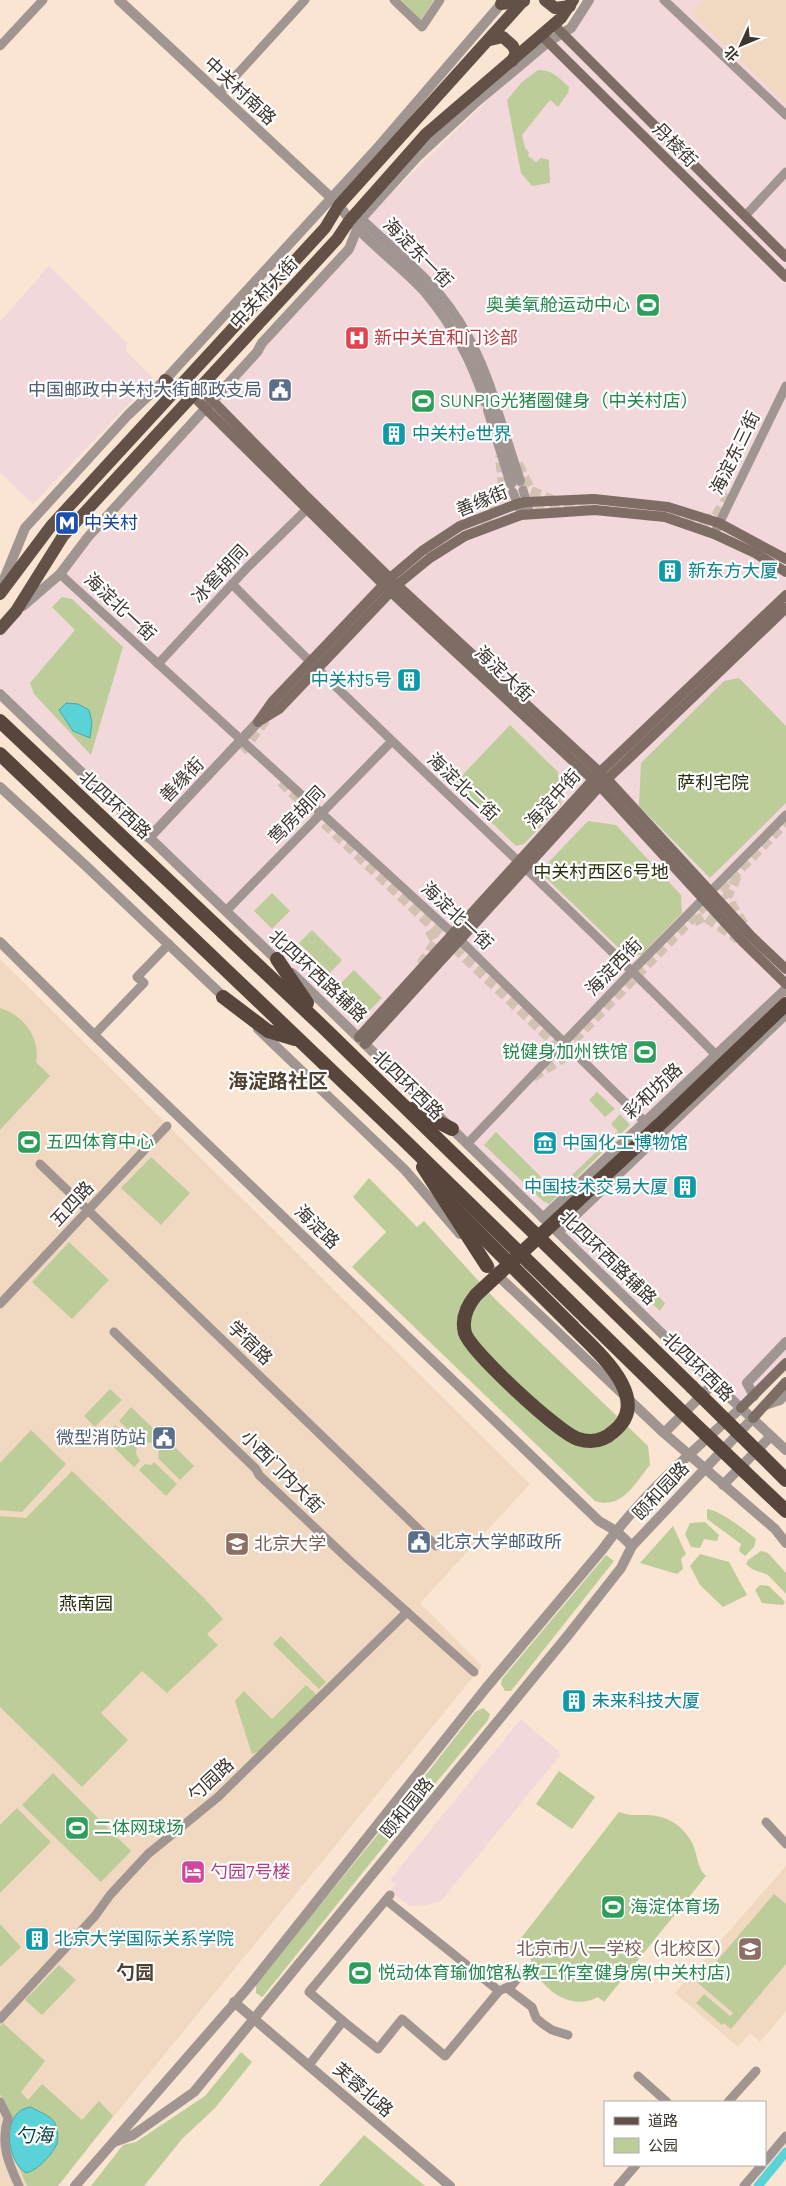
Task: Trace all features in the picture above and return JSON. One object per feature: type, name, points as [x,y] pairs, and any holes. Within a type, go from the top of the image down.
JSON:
[{"type":"highway","name":"北四环西路","points":[[0,721],[323,1027],[786,1480]]},
{"type":"highway","points":[[0,754],[404,1140],[786,1511]]},
{"type":"highway","points":[[277,959],[323,1027]]},
{"type":"highway","points":[[223,996],[268,1031],[298,1040]]},
{"type":"highway","points":[[445,1199],[573,1327],[616,1372],[626,1392],[628,1409],[626,1417],[614,1432],[595,1442],[577,1439],[552,1424],[475,1349],[465,1334],[464,1318],[468,1304],[476,1294],[651,1124],[786,1004]]},
{"type":"highway","points":[[397,1101],[452,1129]]},
{"type":"highway","points":[[404,1140],[488,1266]]},
{"type":"main road","points":[[501,4],[524,0]]},
{"type":"main road","name":"中关村大街","points":[[0,594],[51,526],[325,228],[335,202],[490,40],[524,0]]},
{"type":"main road","points":[[545,0],[555,8],[572,3]]},
{"type":"main road","name":"中关村大街","points":[[0,629],[16,611],[63,536],[356,220],[426,134],[512,61],[557,29],[561,18],[572,3]]},
{"type":"main road","name":"丹棱街","points":[[557,29],[786,257]]},
{"type":"main road","points":[[490,40],[503,37],[508,40],[516,53],[512,61]]},
{"type":"main road","name":"丹棱街","points":[[545,39],[786,277]]},
{"type":"main road","points":[[165,380],[176,390]]},
{"type":"main road","name":"海淀大街","points":[[196,391],[305,495],[391,585]]},
{"type":"main road","name":"海淀大街","points":[[209,404],[306,509],[391,585],[600,779],[707,895],[786,969]]},
{"type":"main road","name":"善缘街","points":[[258,722],[279,709],[318,670],[422,551],[460,526],[522,503],[594,499],[668,507],[719,523],[786,559]]},
{"type":"main road","name":"善缘街","points":[[258,722],[272,702],[391,585],[465,536],[526,514],[595,510],[665,517],[714,534],[754,553],[786,572]]},
{"type":"main road","name":"海淀中街","points":[[362,1040],[600,779],[786,596]]},
{"type":"main road","name":"海淀中街","points":[[600,779],[786,608]]},
{"type":"main road","name":"海淀大街","points":[[707,895],[744,943],[786,984]]},
{"type":"main road","points":[[741,1408],[786,1362]]},
{"type":"main road","points":[[753,1418],[786,1382]]},
{"type":"street","points":[[0,46],[44,0]]},
{"type":"street","name":"中关村南路","points":[[118,0],[356,220]]},
{"type":"street","points":[[219,94],[305,0]]},
{"type":"street","points":[[394,0],[422,27],[440,0]]},
{"type":"street","name":"中关村大街","points":[[557,29],[571,28],[589,0]]},
{"type":"street","points":[[664,0],[786,115]]},
{"type":"street","name":"中关村大街","points":[[0,589],[24,528],[128,415],[165,380],[335,202],[501,4]]},
{"type":"street","name":"中关村大街","points":[[356,220],[434,140],[545,39]]},
{"type":"street","points":[[745,216],[786,172]]},
{"type":"street","points":[[16,611],[60,574],[88,537],[349,249],[356,220]]},
{"type":"street","name":"海淀东一街","points":[[356,220],[431,285],[453,314],[480,360],[491,405],[526,514]]},
{"type":"street","name":"海淀东三街","points":[[714,534],[786,386]]},
{"type":"street","points":[[305,495],[306,509]]},
{"type":"street","name":"冰窖胡同","points":[[158,664],[232,584],[306,509]]},
{"type":"street","name":"海淀北一街","points":[[60,574],[456,937],[651,1124]]},
{"type":"street","name":"海淀北二街","points":[[232,584],[391,742],[633,970],[716,1055]]},
{"type":"street","name":"北四环西路辅路","points":[[0,694],[362,1040],[467,1144],[547,1214],[714,1383],[753,1418]]},
{"type":"street","name":"善缘街","points":[[149,838],[258,722]]},
{"type":"street","name":"莺房胡同","points":[[226,911],[391,742]]},
{"type":"street","points":[[0,787],[169,944],[405,1170],[488,1266],[664,1433],[774,1530],[786,1543]]},
{"type":"street","name":"海淀西街","points":[[467,1144],[633,970],[786,814]]},
{"type":"street","name":"海淀路","points":[[0,942],[94,1035],[599,1521],[616,1531],[632,1546]]},
{"type":"street","points":[[94,1035],[144,983],[137,977],[169,944]]},
{"type":"street","name":"彩和坊路","points":[[547,1214],[651,1124],[716,1055],[786,988]]},
{"type":"street","name":"彩和坊路","points":[[562,1229],[786,1014]]},
{"type":"street","name":"五四路","points":[[0,1304],[167,1126]]},
{"type":"street","name":"学宿路","points":[[40,1164],[90,1210],[436,1546]]},
{"type":"street","name":"小西门内大街","points":[[114,1332],[250,1463],[259,1475],[474,1672]]},
{"type":"street","points":[[754,1396],[747,1383],[786,1342]]},
{"type":"street","points":[[664,1433],[714,1383]]},
{"type":"street","points":[[765,1405],[780,1400],[786,1393]]},
{"type":"street","name":"颐和园路","points":[[75,2186],[153,2099],[234,2002],[486,1688],[596,1558],[616,1531],[670,1470],[741,1408]]},
{"type":"street","points":[[753,1418],[786,1450]]},
{"type":"street","name":"颐和园路","points":[[113,2142],[134,2135],[194,2092],[569,1634],[621,1568],[632,1546],[753,1418]]},
{"type":"street","points":[[723,1485],[771,1436]]},
{"type":"street","name":"勺园路","points":[[0,2019],[95,1916],[110,1895],[148,1854],[218,1797],[407,1612]]},
{"type":"street","points":[[766,1822],[786,1844]]},
{"type":"street","points":[[522,1973],[512,1985],[503,1989],[446,2056],[402,2020],[378,2049],[309,1992],[388,1897],[503,1989],[532,2008],[536,2018],[543,2024],[552,2030],[568,2035]]},
{"type":"street","name":"芙蓉北路","points":[[234,2002],[450,2186]]},
{"type":"street","points":[[308,2065],[343,2021]]},
{"type":"street","points":[[729,2101],[756,2070]]},
{"type":"street","points":[[638,2076],[666,2101]]},
{"type":"street","points":[[0,2102],[8,2118],[2,2138],[4,2149],[19,2186]]},
{"type":"street","points":[[766,2160],[786,2136]]},
{"type":"street","points":[[618,2186],[635,2166]]},
{"type":"street","points":[[744,2186],[761,2166]]},
{"type":"shaded area","points":[[589,0],[786,0],[786,1363],[741,1408],[0,695],[0,629],[60,574],[349,249],[363,221],[548,42],[571,28]]},
{"type":"shaded area","points":[[704,0],[786,0],[786,104],[691,13]]},
{"type":"shaded area","points":[[49,266],[127,343],[126,352],[153,378],[33,504],[0,472],[0,322]]},
{"type":"shaded area","name":"北京大学","points":[[0,959],[530,1484],[420,1603],[482,1666],[57,2186],[0,2186]]},
{"type":"shaded area","points":[[521,1719],[561,1754],[441,1901],[427,1905],[410,1906],[390,1891],[395,1885],[390,1880]]},
{"type":"shaded area","name":"北京市八一学校（北校区）","points":[[786,1866],[786,2011],[760,2042],[750,2033],[738,2047],[675,1993]]},
{"type":"green space","points":[[401,0],[434,0],[421,20]]},
{"type":"green space","points":[[538,70],[552,73],[569,87],[568,93],[558,107],[550,100],[522,135],[525,148],[529,152],[528,156],[536,162],[541,158],[549,160],[550,183],[532,186],[521,173],[507,100],[522,82]]},
{"type":"green space","points":[[62,597],[72,599],[123,647],[91,755],[34,694],[30,683],[75,630],[52,607]]},
{"type":"green space","name":"萨利宅院","points":[[739,678],[786,726],[786,803],[710,878],[639,806],[641,763],[724,681]]},
{"type":"green space","points":[[510,725],[558,772],[561,805],[524,844],[516,846],[453,785]]},
{"type":"green space","name":"中关村西区6号地","points":[[588,821],[616,825],[681,895],[682,913],[641,955],[626,955],[545,877],[545,866]]},
{"type":"green space","points":[[272,893],[290,911],[272,929],[254,911]]},
{"type":"green space","points":[[312,930],[342,960],[330,973],[299,943]]},
{"type":"green space","points":[[354,970],[382,998],[366,1014],[338,986]]},
{"type":"green space","points":[[0,1008],[8,1011],[23,1022],[36,1044],[36,1062],[50,1076],[0,1130]]},
{"type":"green space","points":[[597,1092],[615,1109],[605,1117],[589,1100]]},
{"type":"green space","points":[[620,1114],[630,1125],[576,1178],[572,1175],[618,1131],[611,1124]]},
{"type":"green space","points":[[496,1132],[555,1191],[566,1181],[569,1185],[549,1204],[543,1201],[484,1145]]},
{"type":"green space","points":[[151,1157],[190,1193],[161,1225],[121,1188]]},
{"type":"green space","points":[[369,1178],[417,1227],[424,1221],[495,1299],[648,1446],[650,1465],[627,1493],[613,1502],[595,1501],[352,1267],[386,1232],[353,1197]]},
{"type":"green space","points":[[588,1224],[665,1303],[660,1311],[579,1233]]},
{"type":"green space","points":[[69,1242],[109,1280],[72,1319],[32,1282]]},
{"type":"green space","points":[[110,1389],[122,1400],[95,1427],[84,1416]]},
{"type":"green space","points":[[131,1407],[160,1435],[154,1443],[141,1442],[119,1421]]},
{"type":"green space","points":[[115,1425],[137,1447],[136,1454],[140,1461],[134,1467],[103,1437]]},
{"type":"green space","points":[[31,1430],[66,1464],[22,1512],[0,1510],[0,1463]]},
{"type":"green space","points":[[168,1440],[194,1466],[180,1480],[158,1458],[159,1449]]},
{"type":"green space","points":[[154,1462],[177,1484],[166,1496],[139,1470],[145,1464],[151,1465]]},
{"type":"green space","name":"燕南园","points":[[72,1471],[203,1597],[223,1619],[207,1634],[218,1645],[167,1693],[142,1671],[101,1713],[128,1740],[82,1787],[0,1707],[0,1516],[26,1518]]},
{"type":"green space","points":[[707,1509],[726,1517],[756,1539],[754,1547],[745,1556],[739,1551],[741,1544],[707,1519]]},
{"type":"green space","points":[[705,1522],[719,1535],[717,1541],[704,1539],[700,1548],[691,1547],[685,1534],[690,1523]]},
{"type":"green space","points":[[673,1526],[686,1554],[681,1559],[683,1569],[677,1574],[640,1563]]},
{"type":"green space","points":[[761,1551],[768,1553],[786,1573],[786,1594],[768,1575],[752,1569],[746,1564],[748,1560]]},
{"type":"green space","points":[[700,1554],[729,1562],[747,1595],[723,1607],[700,1585],[690,1566]]},
{"type":"green space","points":[[606,1555],[614,1561],[511,1691],[505,1691],[501,1684],[502,1679]]},
{"type":"green space","points":[[760,1585],[769,1586],[785,1602],[783,1605],[762,1603],[755,1590]]},
{"type":"green space","points":[[281,1636],[326,1682],[319,1689],[273,1644]]},
{"type":"green space","points":[[306,1685],[317,1695],[261,1751],[252,1754],[235,1701],[244,1691],[272,1719]]},
{"type":"green space","points":[[483,1708],[490,1714],[488,1720],[425,1796],[418,1797],[415,1790],[417,1786],[475,1712]]},
{"type":"green space","points":[[559,1771],[595,1797],[572,1829],[536,1804]]},
{"type":"green space","name":"二体网球场","points":[[53,1773],[131,1851],[101,1882],[22,1805]]},
{"type":"green space","points":[[17,1808],[51,1842],[0,1893],[0,1825]]},
{"type":"green space","name":"海淀体育场","points":[[619,1812],[629,1815],[653,1815],[678,1825],[691,1841],[700,1868],[706,1876],[604,2002],[598,1997],[586,2001],[574,2001],[563,1998],[553,1992],[544,1983],[536,1973],[531,1962],[529,1950],[518,1942]]},
{"type":"green space","points":[[398,1815],[403,1817],[401,1825],[264,1995],[262,1997],[256,1993],[256,1983],[392,1817]]},
{"type":"green space","points":[[774,1894],[786,1904],[786,1964],[731,2029],[724,2023],[722,2025],[696,2003],[704,1994],[730,2016],[733,2013],[698,1983]]},
{"type":"green space","points":[[0,1924],[21,1947],[0,1967]]},
{"type":"green space","points":[[59,1965],[76,1980],[42,2015],[25,2000]]},
{"type":"green space","points":[[3,2023],[45,2061],[21,2092],[28,2100],[42,2084],[82,2120],[99,2101],[113,2116],[58,2186],[27,2186],[5,2136],[11,2116],[0,2094],[0,2026]]},
{"type":"green space","points":[[241,2052],[252,2062],[215,2108],[182,2139],[144,2186],[91,2186],[123,2145],[136,2142],[205,2096]]},
{"type":"green space","points":[[364,2135],[425,2186],[319,2186]]},
{"type":"water","points":[[66,703],[78,704],[89,710],[92,722],[90,738],[73,731],[59,710]]},
{"type":"water","name":"勺海","points":[[31,2107],[53,2120],[58,2138],[49,2156],[35,2169],[26,2173],[19,2167],[14,2158],[9,2136],[15,2117],[21,2110]]},
{"type":"waterway","points":[[758,2186],[786,2152]]},
{"type":"tunnel","points":[[483,525],[504,497],[500,456]]},
{"type":"tunnel","points":[[518,464],[531,491],[555,501]]},
{"type":"tunnel","points":[[702,521],[715,517],[731,492]]},
{"type":"tunnel","points":[[520,512],[537,507],[590,506]]},
{"type":"tunnel","points":[[656,512],[679,514],[714,529]]},
{"type":"tunnel","points":[[249,751],[245,747],[267,718]]},
{"type":"tunnel","points":[[281,782],[563,1051],[786,822]]},
{"type":"tunnel","points":[[737,876],[727,897],[744,925]]},
{"type":"tunnel","points":[[694,922],[704,916],[738,939]]},
{"type":"tunnel","points":[[421,964],[436,942],[427,926]]},
{"type":"tunnel","points":[[533,1077],[566,1056],[572,1050]]},
{"type":"place","name":"奥美氧舱运动中心","points":[[648,305]]},
{"type":"place","name":"新中关宜和门诊部","points":[[357,338]]},
{"type":"place","name":"中国邮政中关村大街邮政支局","points":[[280,390]]},
{"type":"place","name":"SUNPIG光猪圈健身（中关村店）","points":[[423,401]]},
{"type":"place","name":"中关村e世界","points":[[394,434]]},
{"type":"place","name":"中关村","points":[[67,523]]},
{"type":"place","name":"新东方大厦","points":[[670,571]]},
{"type":"place","name":"中关村5号","points":[[409,680]]},
{"type":"place","name":"锐健身加州铁馆","points":[[645,1052]]},
{"type":"place","name":"五四体育中心","points":[[29,1142]]},
{"type":"place","name":"中国化工博物馆","points":[[545,1143]]},
{"type":"place","name":"中国技术交易大厦","points":[[685,1187]]},
{"type":"place","name":"微型消防站","points":[[164,1438]]},
{"type":"place","name":"北京大学邮政所","points":[[419,1542]]},
{"type":"place","name":"北京大学","points":[[237,1544]]},
{"type":"place","name":"未来科技大厦","points":[[574,1701]]},
{"type":"place","name":"二体网球场","points":[[77,1828]]},
{"type":"place","name":"勺园7号楼","points":[[193,1872]]},
{"type":"place","name":"海淀体育场","points":[[613,1907]]},
{"type":"place","name":"北京大学国际关系学院","points":[[37,1939]]},
{"type":"place","name":"北京市八一学校（北校区）","points":[[750,1949]]},
{"type":"place","name":"悦动体育瑜伽馆私教工作室健身房(中关村店)","points":[[360,1973]]},
{"type":"district","name":"海淀路社区","points":[[278,1081]]},
{"type":"district","name":"勺园","points":[[135,1972]]}]
